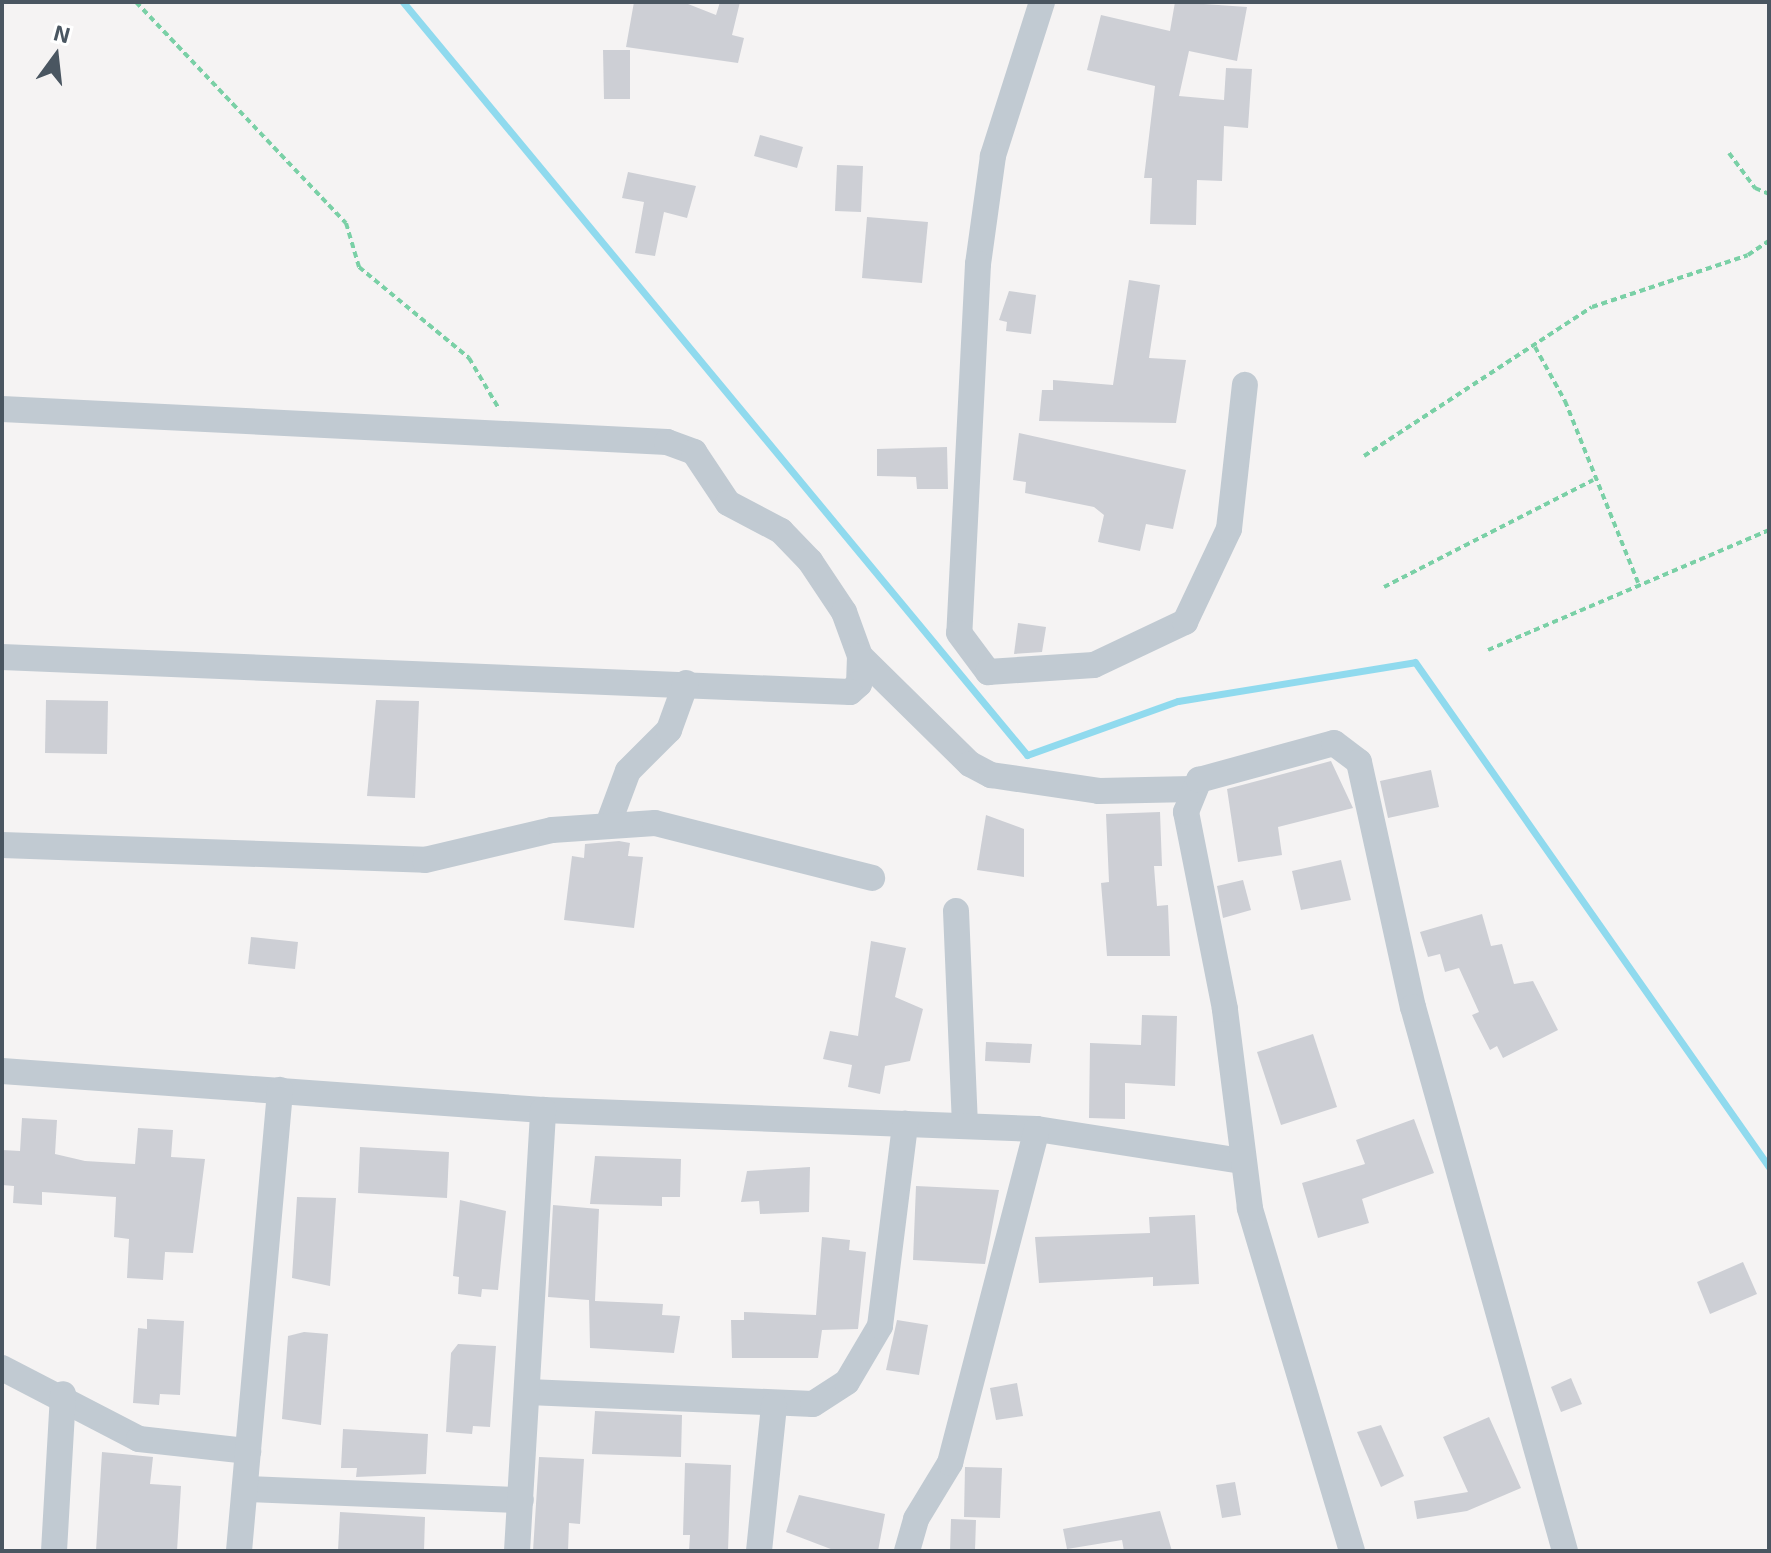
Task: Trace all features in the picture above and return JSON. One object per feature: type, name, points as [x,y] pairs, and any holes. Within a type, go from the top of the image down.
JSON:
[{"type":"street","points":[[1042,2],[993,156],[967,398],[959,633],[988,672],[1094,665],[1185,622],[1229,529],[1245,385]]},
{"type":"street","points":[[2,409],[667,442],[694,452],[728,503],[781,531],[810,561],[844,612],[860,656],[859,684],[850,692],[2,657]]},
{"type":"street","points":[[860,656],[970,764],[991,775],[1099,791],[1192,789],[1212,775],[1313,746],[1334,743],[1359,762],[1413,1007],[1565,1551]]},
{"type":"street","points":[[609,822],[628,771],[669,730],[686,683]]},
{"type":"street","points":[[1192,789],[1186,812],[1223,994],[1242,1161],[1352,1551]]},
{"type":"street","points":[[2,845],[425,860],[609,822],[707,834],[872,878]]},
{"type":"street","points":[[956,911],[965,1125]]},
{"type":"street","points":[[2,1071],[543,1110],[1037,1129],[1242,1161]]},
{"type":"street","points":[[239,1551],[280,1090]]},
{"type":"street","points":[[517,1551],[543,1110]]},
{"type":"street","points":[[528,1392],[774,1405],[813,1404],[847,1382],[866,1357],[880,1326],[905,1124]]},
{"type":"street","points":[[907,1551],[916,1519],[950,1463],[1037,1129]]},
{"type":"street","points":[[2,1368],[63,1394],[139,1439],[248,1451]]},
{"type":"street","points":[[54,1551],[63,1394]]},
{"type":"street","points":[[759,1551],[774,1405]]},
{"type":"street","points":[[245,1489],[521,1500]]},
{"type":"path","points":[[136,2],[346,223],[359,267],[469,358],[496,399],[505,434]]},
{"type":"path","points":[[1729,153],[1755,188],[1769,194]]},
{"type":"path","points":[[1364,456],[1592,307],[1748,255],[1769,241]]},
{"type":"path","points":[[1534,347],[1565,401],[1593,480],[1638,583]]},
{"type":"path","points":[[1384,587],[1593,480]]},
{"type":"path","points":[[1488,650],[1638,583],[1769,530]]},
{"type":"building","points":[[634,2],[683,2],[716,15],[720,2],[740,2],[732,35],[744,38],[738,63],[626,47]]},
{"type":"building","points":[[1175,2],[1247,7],[1237,61],[1189,51],[1179,96],[1224,100],[1226,68],[1252,69],[1248,128],[1224,126],[1222,181],[1197,180],[1196,225],[1150,224],[1152,178],[1144,178],[1155,86],[1087,70],[1101,15],[1170,31]]},
{"type":"building","points":[[603,50],[630,50],[630,99],[604,99]]},
{"type":"building","points":[[760,135],[803,147],[797,168],[754,156]]},
{"type":"building","points":[[837,165],[863,166],[861,212],[835,211]]},
{"type":"building","points":[[628,172],[696,186],[687,218],[664,212],[655,256],[635,253],[644,202],[622,198]]},
{"type":"building","points":[[867,217],[928,222],[922,283],[862,278]]},
{"type":"building","points":[[1129,280],[1160,285],[1149,358],[1186,360],[1176,423],[1039,421],[1042,390],[1053,390],[1053,380],[1113,385]]},
{"type":"building","points":[[1009,291],[1036,295],[1031,334],[1006,331],[1007,322],[999,320]]},
{"type":"building","points":[[1019,433],[1186,470],[1173,529],[1146,524],[1140,551],[1098,542],[1104,515],[1094,507],[1025,493],[1026,482],[1013,480]]},
{"type":"building","points":[[947,447],[948,489],[917,489],[916,477],[877,476],[877,449]]},
{"type":"building","points":[[1018,623],[1046,627],[1042,652],[1014,654]]},
{"type":"building","points":[[46,700],[108,701],[107,754],[45,753]]},
{"type":"building","points":[[376,700],[419,701],[415,798],[367,796]]},
{"type":"building","points":[[1331,761],[1353,808],[1278,827],[1282,855],[1238,862],[1227,789]]},
{"type":"building","points":[[1431,770],[1439,807],[1388,818],[1380,781]]},
{"type":"building","points":[[1160,812],[1162,866],[1154,866],[1157,906],[1168,905],[1170,956],[1107,956],[1101,883],[1109,882],[1106,814]]},
{"type":"building","points":[[986,815],[1024,829],[1024,877],[977,870]]},
{"type":"building","points":[[630,843],[628,856],[643,857],[634,928],[564,920],[572,856],[584,858],[585,844]]},
{"type":"building","points":[[1341,860],[1351,900],[1301,910],[1292,871]]},
{"type":"building","points":[[1243,880],[1251,910],[1223,918],[1217,886]]},
{"type":"building","points":[[1482,914],[1491,946],[1502,944],[1514,984],[1533,981],[1558,1030],[1503,1058],[1497,1046],[1490,1050],[1472,1015],[1479,1012],[1459,968],[1445,972],[1440,954],[1428,957],[1420,932]]},
{"type":"building","points":[[251,937],[298,942],[295,969],[248,964]]},
{"type":"building","points":[[871,941],[906,948],[895,997],[923,1009],[910,1061],[885,1066],[880,1094],[848,1087],[852,1065],[823,1059],[830,1031],[858,1036]]},
{"type":"building","points":[[1142,1015],[1177,1016],[1175,1086],[1125,1083],[1125,1119],[1089,1118],[1090,1043],[1141,1045]]},
{"type":"building","points":[[1313,1034],[1337,1107],[1281,1125],[1257,1052]]},
{"type":"building","points":[[986,1042],[1032,1044],[1030,1063],[985,1061]]},
{"type":"building","points":[[22,1118],[57,1120],[55,1154],[85,1161],[135,1164],[138,1128],[173,1130],[171,1157],[205,1159],[193,1253],[165,1252],[163,1280],[127,1278],[129,1239],[114,1237],[116,1197],[42,1192],[42,1205],[13,1203],[14,1186],[2,1185],[2,1150],[20,1151]]},
{"type":"building","points":[[1414,1119],[1434,1173],[1362,1199],[1369,1223],[1318,1238],[1302,1183],[1365,1164],[1356,1140]]},
{"type":"building","points":[[360,1147],[449,1152],[447,1198],[358,1193]]},
{"type":"building","points":[[595,1156],[681,1159],[680,1197],[662,1197],[662,1206],[590,1204]]},
{"type":"building","points":[[810,1167],[809,1212],[760,1214],[759,1201],[741,1202],[747,1171]]},
{"type":"building","points":[[916,1186],[999,1190],[985,1264],[913,1260]]},
{"type":"building","points":[[297,1197],[336,1198],[330,1286],[292,1278]]},
{"type":"building","points":[[460,1200],[506,1211],[498,1290],[482,1289],[481,1297],[458,1294],[459,1277],[453,1276]]},
{"type":"building","points":[[553,1205],[599,1209],[595,1301],[663,1304],[662,1315],[680,1316],[674,1353],[590,1348],[589,1300],[548,1297]]},
{"type":"building","points":[[1195,1215],[1199,1284],[1153,1286],[1153,1277],[1039,1283],[1035,1237],[1150,1233],[1149,1217]]},
{"type":"building","points":[[822,1237],[850,1240],[849,1250],[866,1252],[858,1329],[822,1330],[818,1358],[732,1358],[731,1320],[744,1320],[744,1312],[816,1315]]},
{"type":"building","points":[[1743,1262],[1757,1294],[1710,1314],[1697,1282]]},
{"type":"building","points":[[147,1319],[184,1321],[180,1395],[160,1394],[159,1405],[133,1403],[138,1328],[147,1329]]},
{"type":"building","points":[[897,1320],[928,1325],[919,1375],[886,1370]]},
{"type":"building","points":[[304,1332],[328,1334],[321,1425],[282,1419],[288,1336]]},
{"type":"building","points":[[458,1344],[496,1346],[490,1427],[473,1426],[472,1434],[446,1432],[451,1353]]},
{"type":"building","points":[[1571,1378],[1582,1404],[1561,1412],[1551,1387]]},
{"type":"building","points":[[1017,1383],[1023,1416],[996,1420],[990,1388]]},
{"type":"building","points":[[595,1411],[682,1415],[681,1457],[592,1454]]},
{"type":"building","points":[[1489,1417],[1521,1488],[1467,1511],[1417,1519],[1414,1501],[1468,1492],[1443,1437]]},
{"type":"building","points":[[1381,1425],[1404,1476],[1381,1487],[1357,1432]]},
{"type":"building","points":[[343,1429],[428,1434],[426,1474],[356,1477],[357,1468],[341,1468]]},
{"type":"building","points":[[102,1452],[153,1457],[150,1484],[181,1486],[177,1551],[96,1551]]},
{"type":"building","points":[[539,1457],[584,1459],[580,1524],[569,1523],[568,1551],[533,1551]]},
{"type":"building","points":[[685,1463],[731,1465],[728,1551],[689,1551],[690,1535],[683,1535]]},
{"type":"building","points":[[965,1467],[1002,1468],[1000,1518],[964,1517]]},
{"type":"building","points":[[1235,1482],[1241,1515],[1222,1518],[1216,1485]]},
{"type":"building","points":[[799,1495],[885,1514],[878,1551],[836,1551],[786,1532]]},
{"type":"building","points":[[1160,1511],[1172,1551],[1124,1551],[1122,1540],[1067,1549],[1063,1529]]},
{"type":"building","points":[[340,1512],[425,1517],[424,1551],[338,1551]]},
{"type":"building","points":[[951,1519],[976,1520],[975,1551],[950,1551]]},
{"type":"waterway","points":[[403,2],[1027,755],[1178,701],[1415,662],[1769,1167]]}]
